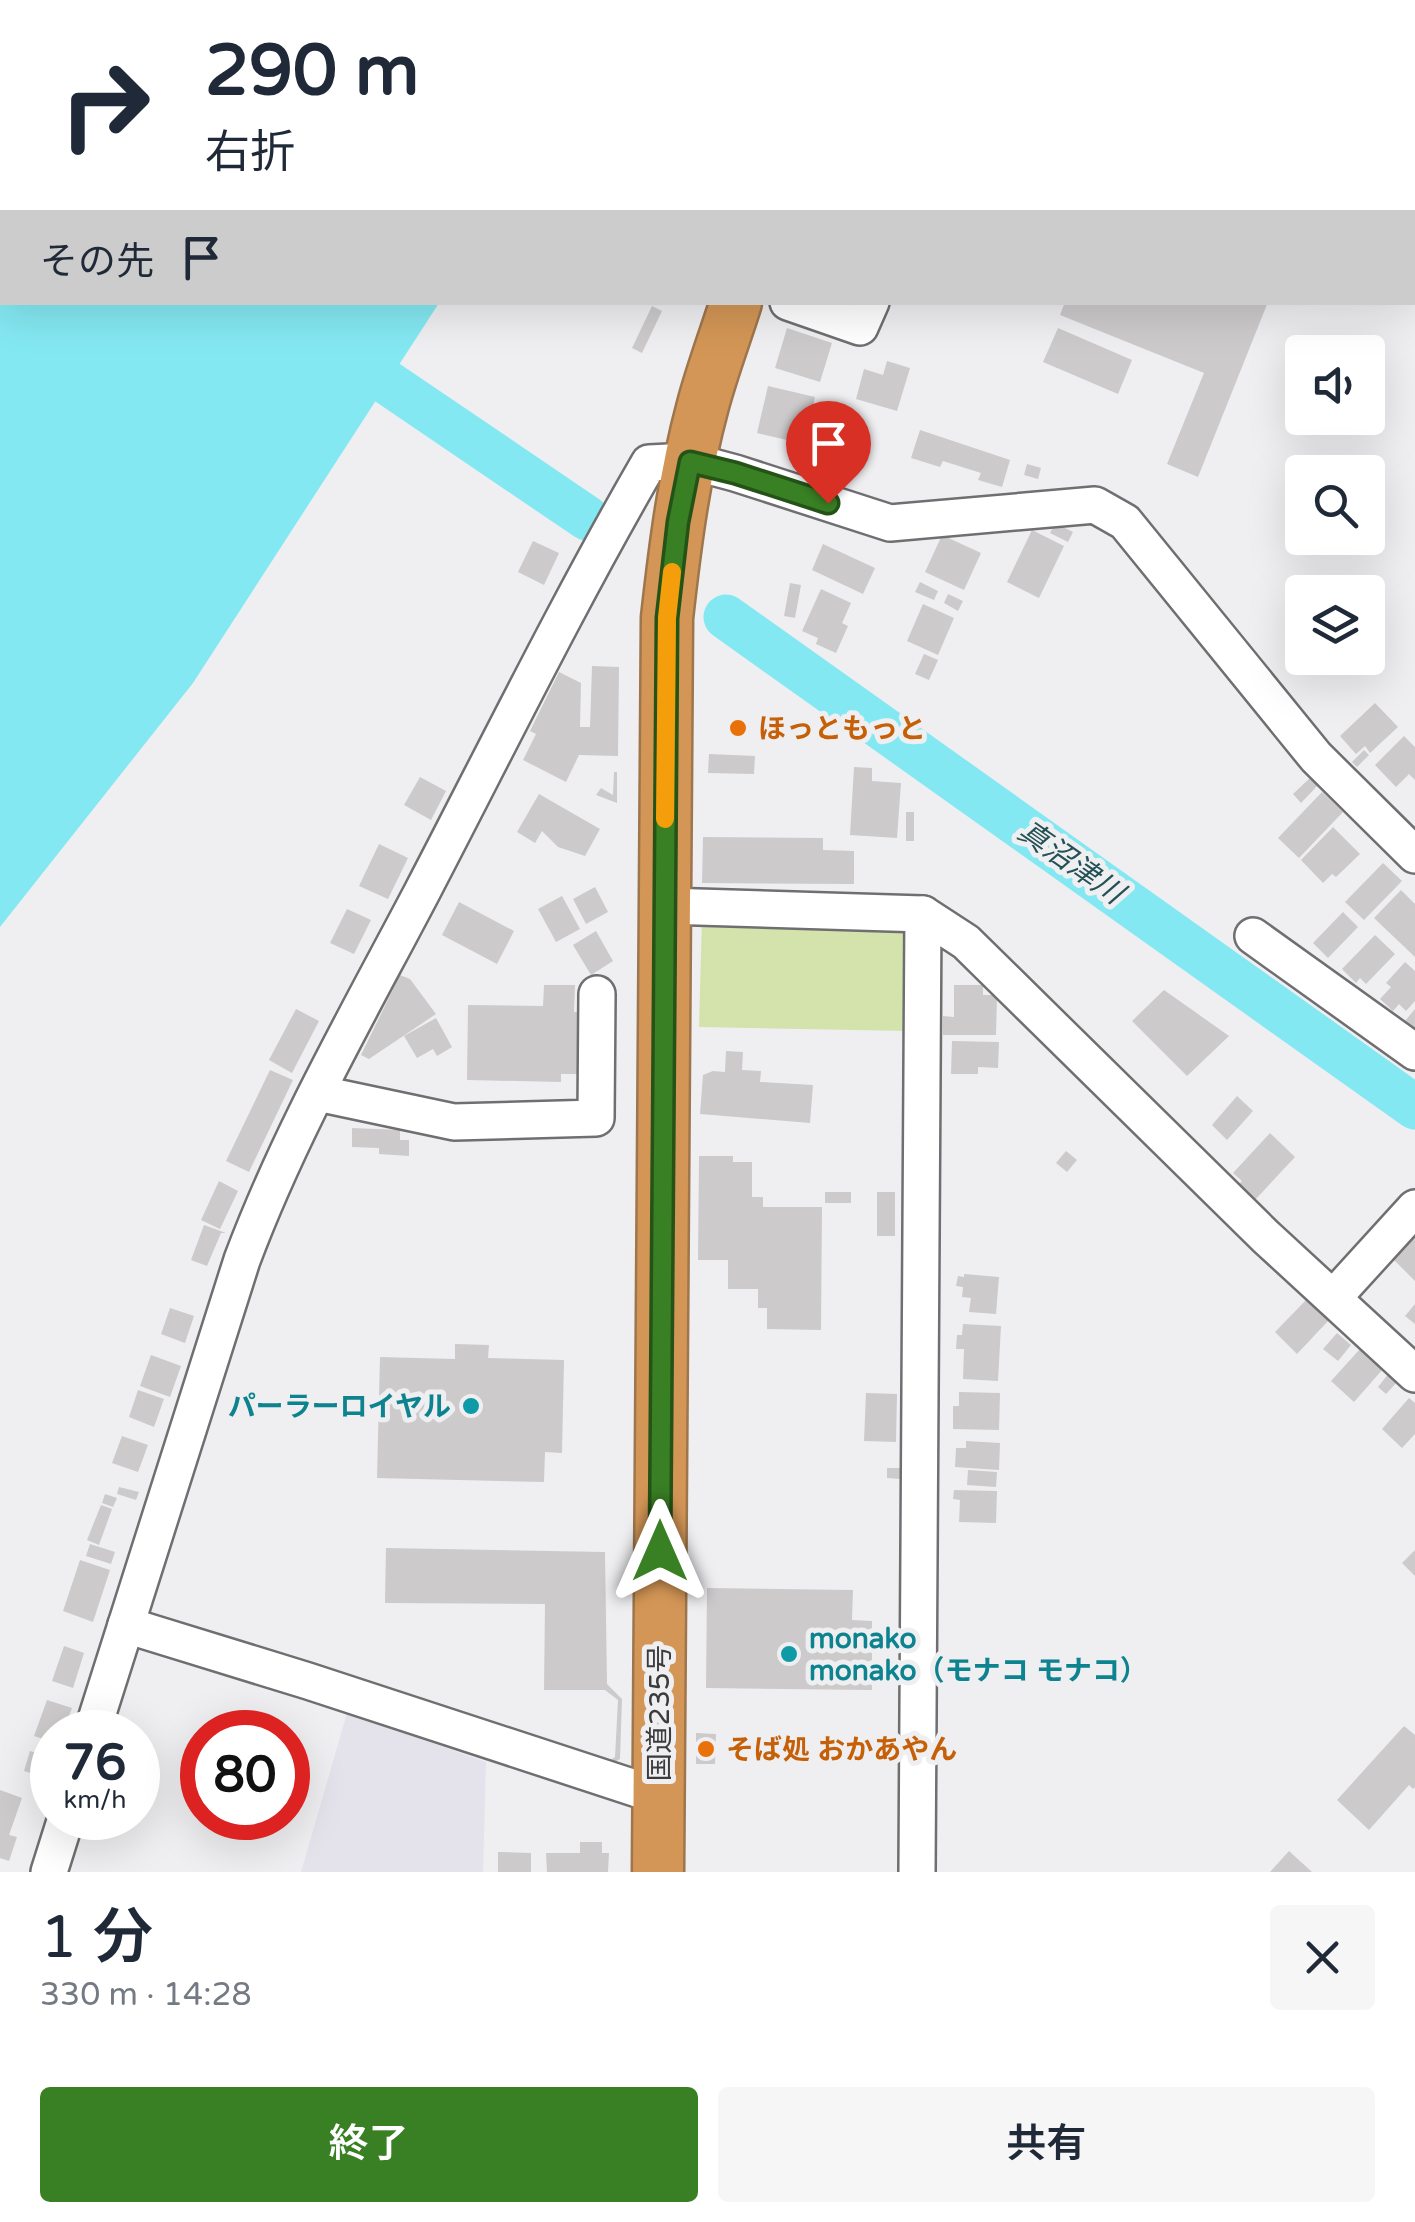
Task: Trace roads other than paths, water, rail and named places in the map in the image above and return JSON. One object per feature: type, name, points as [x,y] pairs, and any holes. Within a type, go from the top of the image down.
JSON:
[{"type":"highway","name":"国道235号","points":[[658,1872],[667,618],[678,522],[690,462],[704,402],[735,305]]},
{"type":"street","points":[[797,305],[860,327],[870,305]]},
{"type":"street","points":[[99,1710],[262,1208],[317,1093],[649,463],[690,462],[735,473],[890,523],[1094,505],[1125,522],[1316,757],[1415,855]]},
{"type":"street","points":[[665,906],[923,914],[966,942],[1266,1237],[1415,1374]]},
{"type":"street","points":[[917,1872],[923,914]]},
{"type":"street","points":[[1253,936],[1415,1052]]},
{"type":"street","points":[[317,1093],[454,1122],[596,1118],[597,994]]},
{"type":"street","points":[[1333,1298],[1415,1208]]},
{"type":"street","points":[[126,1625],[659,1796]]},
{"type":"street","points":[[48,1872],[59,1840]]},
{"type":"water","points":[[0,305],[438,305],[193,683],[0,927]]},
{"type":"waterway","name":"真沼津川","points":[[388,383],[587,518]]},
{"type":"waterway","name":"真沼津川","points":[[726,617],[1415,1107]]},
{"type":"place","name":"ほっともっと","points":[[738,728]]},
{"type":"place","name":"パーラーロイヤル","points":[[471,1406]]},
{"type":"place","name":"monako monako（モナコ モナコ）","points":[[789,1654]]},
{"type":"place","name":"そば処 おかあやん","points":[[706,1749]]}]
